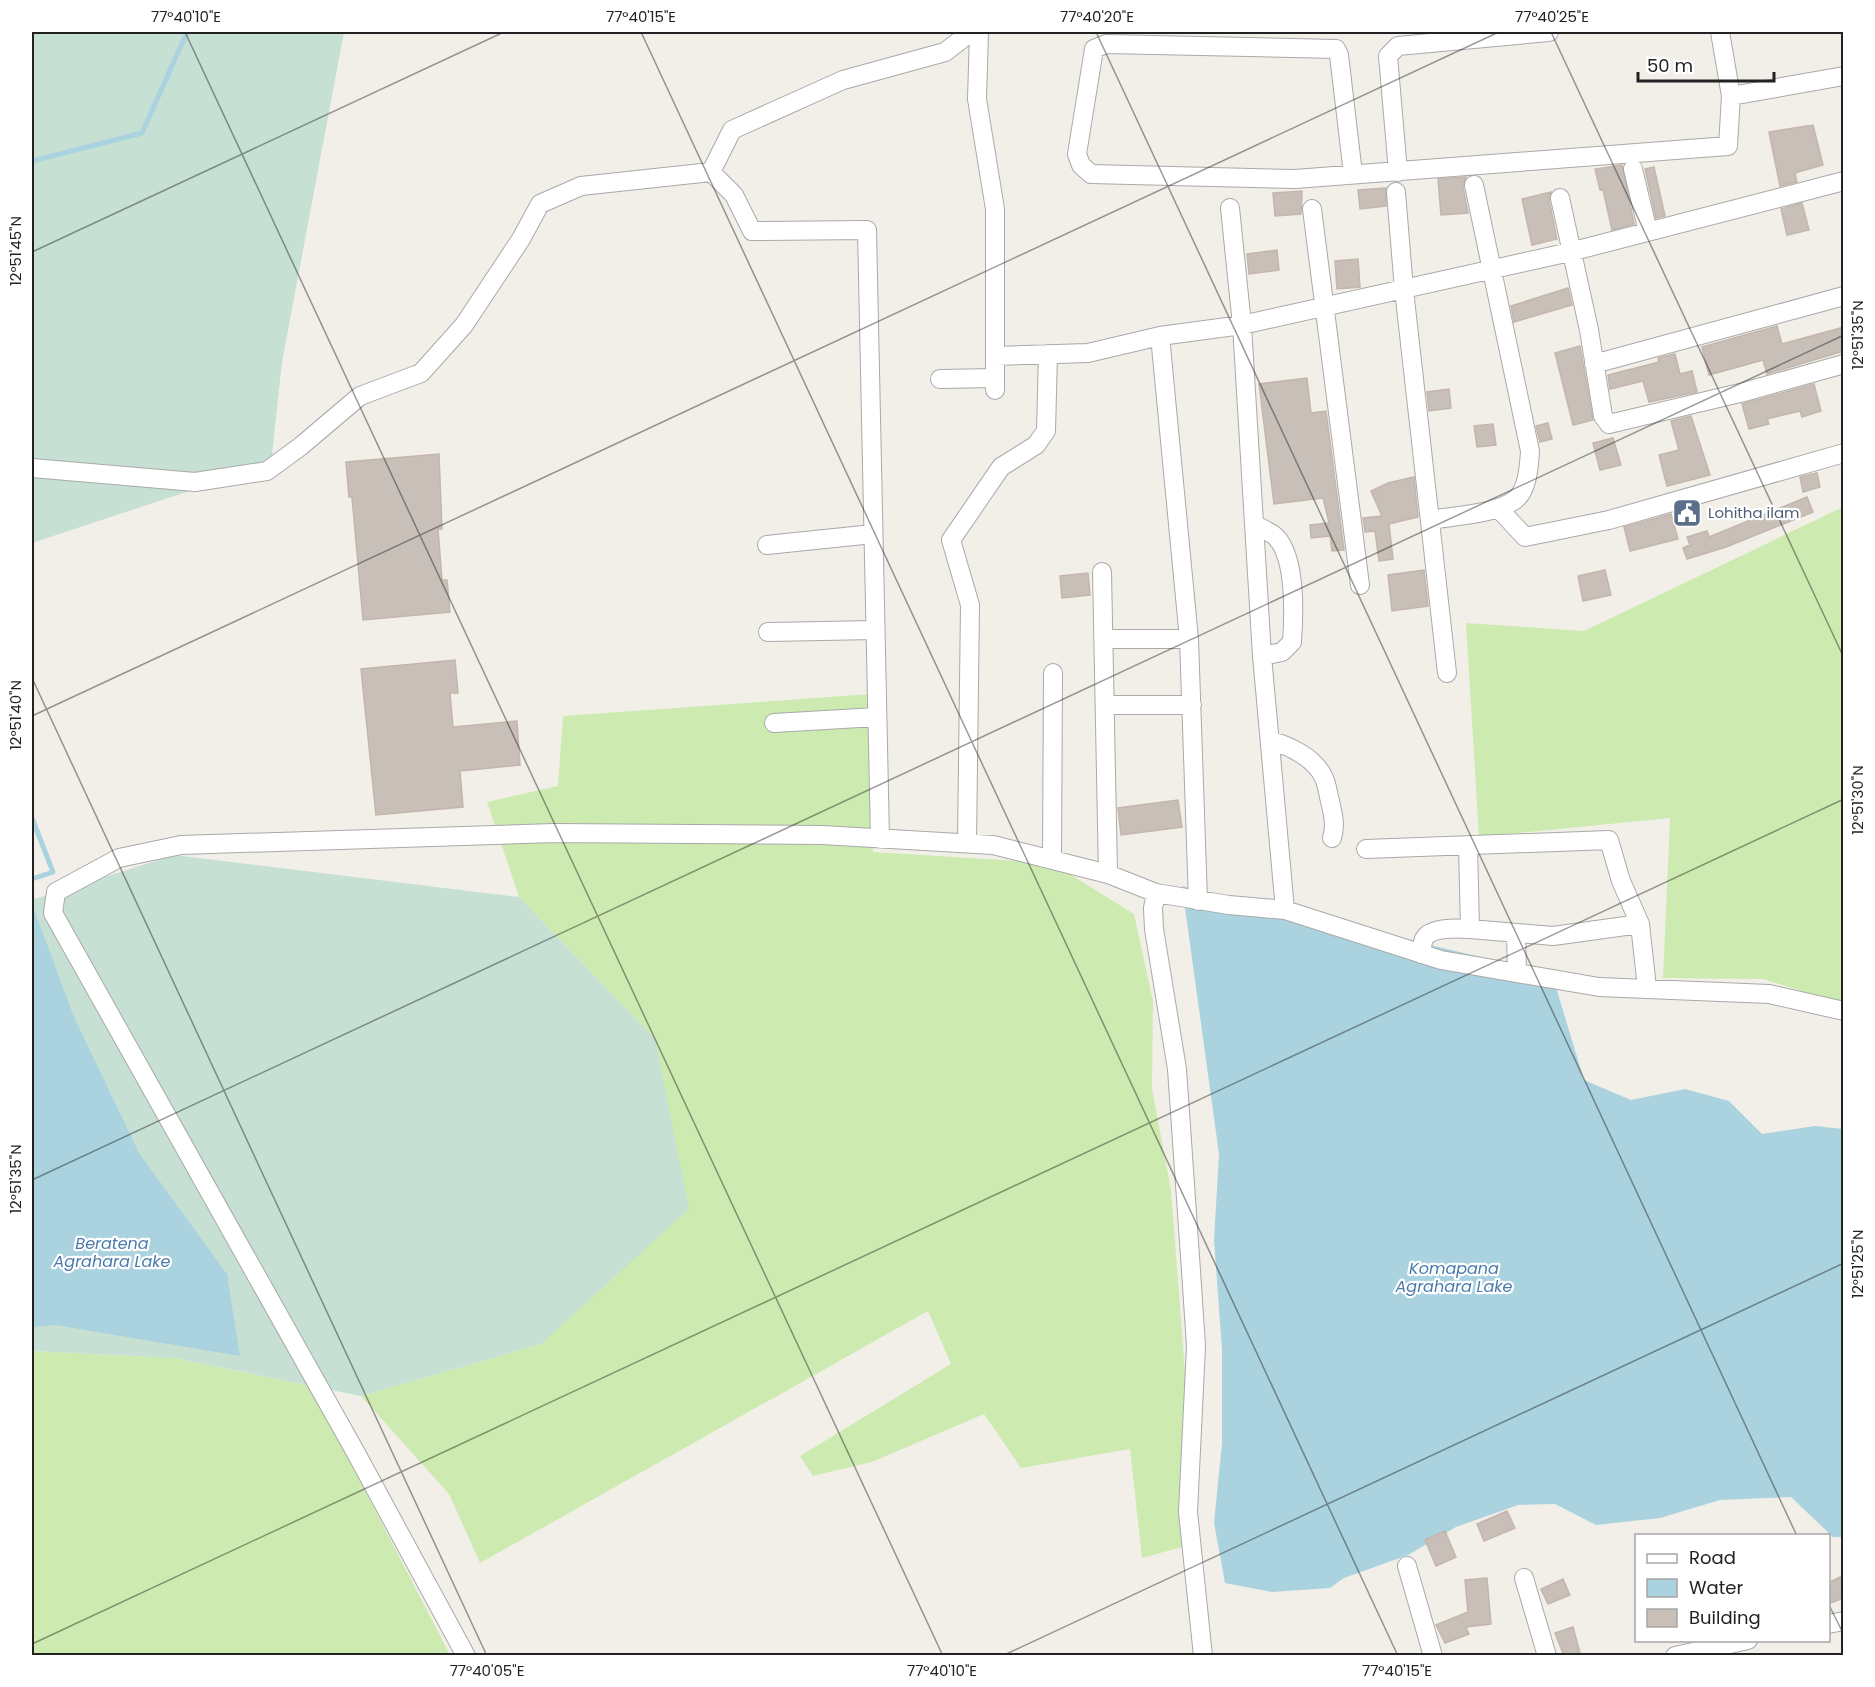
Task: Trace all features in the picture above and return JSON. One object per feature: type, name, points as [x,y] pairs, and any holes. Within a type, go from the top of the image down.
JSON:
[{"type":"street","points":[[711,172],[732,130],[843,80],[945,52],[970,32]]},
{"type":"street","points":[[940,379],[995,384],[995,209],[976,99],[980,32]]},
{"type":"street","points":[[1398,172],[1388,56],[1393,50],[1398,46],[1549,32]]},
{"type":"street","points":[[1353,174],[1340,55],[1336,50],[1106,44],[1094,49],[1077,154],[1081,165],[1091,174],[1295,179],[1728,146],[1731,96],[1720,32]]},
{"type":"street","points":[[1731,96],[1844,76]]},
{"type":"street","points":[[1634,169],[1648,232]]},
{"type":"street","points":[[32,468],[195,482],[267,471],[301,446],[360,396],[421,373],[464,325],[521,239],[540,204],[581,186],[711,172]]},
{"type":"street","points":[[711,172],[734,195],[753,231],[867,230],[880,838]]},
{"type":"street","points":[[995,356],[1088,353],[1160,336],[1242,325],[1491,271],[1844,182]]},
{"type":"street","points":[[1430,520],[1498,508],[1518,498],[1527,477],[1530,451],[1474,185]]},
{"type":"street","points":[[1396,192],[1404,290],[1447,673]]},
{"type":"street","points":[[1560,198],[1570,252],[1589,330],[1603,416],[1609,424],[1844,364]]},
{"type":"street","points":[[1230,208],[1242,325],[1256,525],[1262,656],[1285,910]]},
{"type":"street","points":[[1312,209],[1360,585]]},
{"type":"street","points":[[1594,364],[1844,296]]},
{"type":"street","points":[[1160,336],[1189,639],[1198,901]]},
{"type":"street","points":[[967,843],[970,606],[951,540],[1001,467],[1036,445],[1046,431],[1048,354]]},
{"type":"street","points":[[1498,508],[1526,537],[1609,520],[1844,453]]},
{"type":"street","points":[[1256,525],[1276,538],[1284,553],[1293,596],[1292,642],[1282,652],[1262,656]]},
{"type":"street","points":[[767,545],[873,534]]},
{"type":"street","points":[[1102,572],[1108,874]]},
{"type":"street","points":[[768,632],[875,630]]},
{"type":"street","points":[[1103,639],[1189,639]]},
{"type":"street","points":[[1053,673],[1053,859]]},
{"type":"street","points":[[1106,705],[1192,705]]},
{"type":"street","points":[[774,723],[877,717]]},
{"type":"street","points":[[1270,741],[1283,744],[1298,753],[1315,765],[1324,777],[1335,824],[1332,838]]},
{"type":"street","points":[[466,1656],[356,1453],[53,913],[56,892],[119,858],[182,845],[554,833],[822,835],[993,845],[1108,874],[1156,893],[1198,901],[1285,910],[1441,960],[1599,987],[1769,994],[1844,1011]]},
{"type":"street","points":[[1366,849],[1609,840],[1621,881],[1640,924],[1647,988]]},
{"type":"street","points":[[1468,846],[1470,929]]},
{"type":"street","points":[[1156,893],[1153,908],[1155,929],[1177,1069],[1196,1346],[1188,1512],[1203,1656]]},
{"type":"street","points":[[1421,954],[1424,938],[1430,933],[1456,927],[1552,936],[1640,924]]},
{"type":"street","points":[[1516,933],[1517,973]]},
{"type":"street","points":[[1407,1566],[1433,1656]]},
{"type":"street","points":[[1524,1578],[1547,1656]]},
{"type":"street","points":[[1675,1656],[1743,1642]]},
{"type":"green space","points":[[32,32],[344,32],[282,362],[271,464],[32,543]]},
{"type":"green space","points":[[1843,507],[1843,1004],[1763,979],[1663,978],[1670,818],[1479,837],[1466,623],[1584,631]]},
{"type":"green space","points":[[871,694],[873,852],[1052,863],[1134,914],[1153,1001],[1152,1089],[1171,1190],[1185,1372],[1182,1547],[1142,1558],[1130,1449],[1021,1468],[984,1414],[872,1462],[813,1476],[800,1456],[951,1364],[928,1311],[480,1563],[449,1494],[361,1396],[541,1344],[655,1039],[519,897],[487,802],[558,786],[563,716]]},
{"type":"green space","points":[[174,855],[519,897],[655,1039],[689,1209],[541,1344],[361,1396],[175,1358],[32,1351],[32,894],[35,899]]},
{"type":"green space","points":[[32,1351],[175,1358],[311,1386],[450,1655],[32,1656]]},
{"type":"water","name":"Komapana Agrahara Lake","points":[[1182,886],[1552,974],[1584,1080],[1631,1100],[1685,1089],[1729,1101],[1762,1134],[1815,1126],[1843,1129],[1843,1537],[1833,1537],[1791,1497],[1720,1500],[1660,1518],[1596,1525],[1555,1504],[1518,1505],[1456,1527],[1408,1555],[1344,1578],[1330,1588],[1272,1592],[1225,1583],[1214,1523],[1222,1443],[1222,1350],[1214,1240],[1219,1154]]},
{"type":"water","name":"Beratena Agrahara Lake","points":[[32,904],[74,1017],[139,1153],[227,1274],[240,1356],[55,1325],[32,1327]]},
{"type":"building","points":[[1813,125],[1823,165],[1798,172],[1795,174],[1797,182],[1780,186],[1769,132]]},
{"type":"building","points":[[1622,165],[1634,224],[1612,230],[1603,190],[1600,190],[1595,169]]},
{"type":"building","points":[[1654,167],[1665,216],[1656,218],[1645,169]]},
{"type":"building","points":[[1466,177],[1463,187],[1468,213],[1441,215],[1438,179]]},
{"type":"building","points":[[1386,188],[1386,206],[1360,209],[1358,190]]},
{"type":"building","points":[[1302,191],[1301,214],[1275,216],[1273,193]]},
{"type":"building","points":[[1551,192],[1549,200],[1557,239],[1532,245],[1522,199]]},
{"type":"building","points":[[1802,203],[1809,230],[1787,235],[1781,209]]},
{"type":"building","points":[[1277,250],[1279,270],[1249,274],[1247,254]]},
{"type":"building","points":[[1358,259],[1360,287],[1337,289],[1335,261]]},
{"type":"building","points":[[1568,288],[1572,305],[1514,322],[1511,306]]},
{"type":"building","points":[[1777,326],[1782,344],[1844,327],[1844,351],[1767,374],[1763,360],[1709,375],[1702,347]]},
{"type":"building","points":[[1580,346],[1593,420],[1573,425],[1555,353]]},
{"type":"building","points":[[1675,354],[1680,374],[1692,371],[1697,392],[1649,402],[1643,381],[1610,389],[1608,375],[1659,362],[1658,358]]},
{"type":"building","points":[[1307,378],[1311,413],[1326,411],[1344,550],[1332,551],[1330,536],[1311,538],[1310,525],[1329,523],[1323,498],[1274,504],[1259,384]]},
{"type":"building","points":[[1814,384],[1821,411],[1802,417],[1800,411],[1767,419],[1769,424],[1749,429],[1742,404]]},
{"type":"building","points":[[1449,389],[1451,408],[1429,411],[1427,392]]},
{"type":"building","points":[[1691,416],[1710,475],[1667,486],[1659,455],[1679,450],[1671,421]]},
{"type":"building","points":[[1548,423],[1552,439],[1540,442],[1536,426]]},
{"type":"building","points":[[1493,424],[1496,445],[1477,447],[1474,426]]},
{"type":"building","points":[[1613,438],[1621,465],[1600,470],[1593,443]]},
{"type":"building","points":[[439,454],[442,529],[438,529],[442,580],[447,580],[450,612],[363,620],[352,497],[349,497],[346,462]]},
{"type":"building","points":[[1817,473],[1820,487],[1803,492],[1800,477]]},
{"type":"building","points":[[1414,477],[1418,517],[1389,524],[1393,559],[1379,561],[1375,531],[1365,532],[1363,518],[1382,516],[1371,491],[1388,483]]},
{"type":"building","points":[[1807,497],[1813,512],[1726,547],[1687,559],[1683,548],[1690,545],[1687,537],[1707,531],[1709,537]]},
{"type":"building","points":[[1671,514],[1678,539],[1630,551],[1624,527]]},
{"type":"building","points":[[1424,570],[1428,606],[1392,611],[1388,575]]},
{"type":"building","points":[[1605,570],[1611,595],[1583,601],[1578,576]]},
{"type":"building","points":[[1088,573],[1090,595],[1062,598],[1060,576]]},
{"type":"building","points":[[455,660],[458,693],[450,693],[453,727],[517,721],[520,765],[460,771],[463,807],[376,815],[361,669]]},
{"type":"building","points":[[1178,800],[1182,827],[1121,835],[1118,808]]},
{"type":"building","points":[[1507,1511],[1515,1528],[1484,1541],[1477,1524]]},
{"type":"building","points":[[1445,1531],[1456,1557],[1436,1566],[1425,1540]]},
{"type":"building","points":[[1840,1577],[1844,1585],[1844,1598],[1830,1603],[1830,1582]]},
{"type":"building","points":[[1487,1578],[1491,1624],[1466,1627],[1469,1634],[1445,1643],[1436,1625],[1468,1612],[1465,1580]]},
{"type":"building","points":[[1563,1579],[1570,1595],[1548,1604],[1541,1589]]},
{"type":"building","points":[[1573,1627],[1580,1653],[1564,1656],[1555,1633]]},
{"type":"waterway","points":[[32,161],[142,133],[187,32]]},
{"type":"waterway","points":[[32,818],[53,872],[32,879]]},
{"type":"place","name":"Lohitha ilam","points":[[1687,513]]}]
